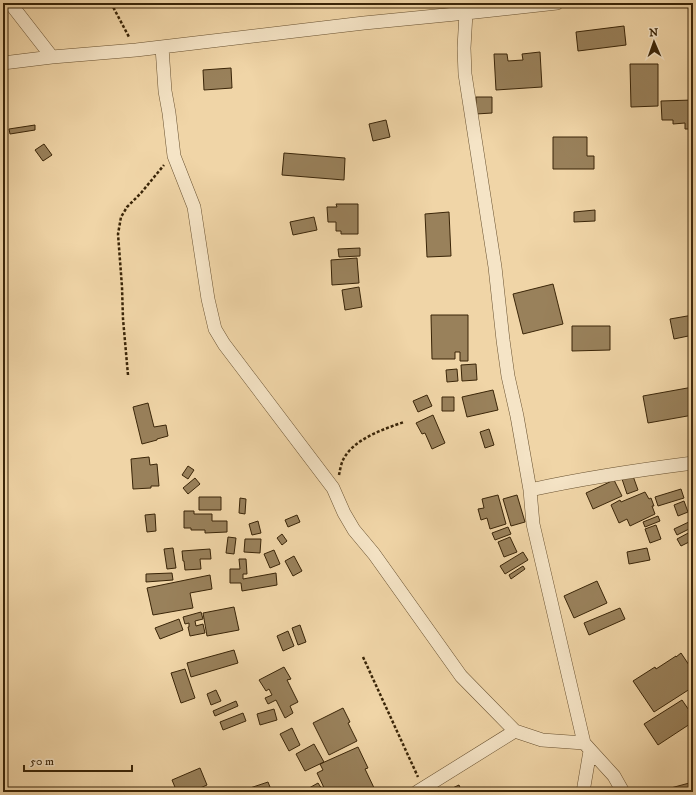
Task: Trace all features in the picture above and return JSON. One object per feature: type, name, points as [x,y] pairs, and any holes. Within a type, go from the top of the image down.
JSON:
[{"type":"street","points":[[10,3],[52,57]]},
{"type":"street","points":[[3,63],[52,57],[136,50],[364,23],[465,8],[556,3]]},
{"type":"street","points":[[465,8],[465,74],[495,267],[508,376],[517,416],[530,490],[533,524],[587,747],[583,792]]},
{"type":"street","points":[[162,46],[164,91],[169,113],[174,156],[194,207],[208,299],[215,329],[224,344],[333,488],[344,513],[354,530],[374,554],[461,676],[515,731],[542,740],[587,747],[614,776],[623,792]]},
{"type":"street","points":[[530,490],[637,470],[693,463]]},
{"type":"street","points":[[420,790],[515,731]]},
{"type":"path","points":[[111,3],[136,50]]},
{"type":"path","points":[[128,375],[118,234],[121,217],[127,207],[141,193],[163,166],[174,156]]},
{"type":"path","points":[[333,488],[339,474],[342,461],[347,453],[362,439],[404,422]]},
{"type":"path","points":[[363,657],[420,790]]},
{"type":"building","points":[[624,26],[626,45],[578,51],[576,32]]},
{"type":"building","points":[[540,52],[542,87],[496,90],[494,54],[507,54],[508,61],[523,60],[522,54]]},
{"type":"building","points":[[630,64],[658,64],[658,106],[631,107]]},
{"type":"building","points":[[231,68],[232,88],[204,90],[203,70]]},
{"type":"building","points":[[476,97],[492,97],[492,113],[476,114]]},
{"type":"building","points":[[693,100],[693,129],[685,129],[685,123],[673,124],[673,120],[662,120],[661,101]]},
{"type":"building","points":[[386,120],[390,137],[373,141],[369,124]]},
{"type":"building","points":[[35,125],[35,130],[10,134],[9,129]]},
{"type":"building","points":[[553,137],[587,137],[587,156],[594,156],[594,169],[553,169]]},
{"type":"building","points":[[44,144],[52,155],[43,161],[35,150]]},
{"type":"building","points":[[284,153],[345,158],[344,180],[282,175]]},
{"type":"building","points":[[336,204],[358,204],[358,234],[341,234],[341,231],[336,231],[336,222],[328,222],[327,207],[337,207]]},
{"type":"building","points":[[595,210],[595,221],[574,222],[574,212]]},
{"type":"building","points":[[449,212],[451,256],[427,257],[425,214]]},
{"type":"building","points":[[314,217],[317,230],[293,235],[290,222]]},
{"type":"building","points":[[360,248],[360,256],[339,257],[338,249]]},
{"type":"building","points":[[357,258],[359,283],[332,285],[331,260]]},
{"type":"building","points":[[553,284],[563,324],[523,334],[513,294]]},
{"type":"building","points":[[359,287],[362,307],[345,310],[342,290]]},
{"type":"building","points":[[431,315],[468,315],[468,361],[460,361],[460,352],[455,352],[455,359],[432,359]]},
{"type":"building","points":[[693,315],[693,335],[674,339],[670,319]]},
{"type":"building","points":[[572,326],[610,326],[610,350],[572,351]]},
{"type":"building","points":[[476,364],[477,380],[462,381],[461,365]]},
{"type":"building","points":[[457,369],[458,381],[447,382],[446,370]]},
{"type":"building","points":[[693,387],[693,415],[648,423],[643,396]]},
{"type":"building","points":[[493,390],[498,410],[467,417],[462,397]]},
{"type":"building","points":[[427,395],[432,406],[418,412],[413,401]]},
{"type":"building","points":[[442,397],[454,397],[454,411],[442,411]]},
{"type":"building","points":[[148,403],[154,427],[166,425],[168,436],[142,444],[133,407]]},
{"type":"building","points":[[433,415],[445,443],[432,449],[425,433],[422,434],[416,423]]},
{"type":"building","points":[[489,429],[494,445],[485,448],[480,432]]},
{"type":"building","points":[[149,457],[150,465],[157,464],[159,486],[133,489],[131,459]]},
{"type":"building","points":[[188,466],[194,470],[188,479],[182,475]]},
{"type":"building","points":[[633,476],[638,490],[627,494],[622,479]]},
{"type":"building","points":[[195,478],[200,484],[188,494],[183,488]]},
{"type":"building","points":[[614,480],[622,496],[593,509],[586,493]]},
{"type":"building","points":[[681,489],[684,498],[658,506],[655,497]]},
{"type":"building","points":[[645,492],[649,499],[651,498],[655,514],[630,526],[627,519],[619,523],[611,505],[620,500],[621,502]]},
{"type":"building","points":[[498,495],[506,524],[490,529],[487,518],[481,520],[478,509],[484,508],[482,499]]},
{"type":"building","points":[[517,495],[525,522],[511,526],[503,499]]},
{"type":"building","points":[[199,497],[221,497],[221,510],[199,510]]},
{"type":"building","points":[[240,498],[246,499],[245,514],[239,513]]},
{"type":"building","points":[[684,501],[688,512],[678,516],[674,505]]},
{"type":"building","points":[[184,511],[194,511],[194,514],[212,514],[212,521],[227,521],[227,532],[205,533],[205,530],[191,530],[191,528],[184,528]]},
{"type":"building","points":[[155,514],[156,531],[147,532],[145,515]]},
{"type":"building","points":[[297,515],[300,522],[288,527],[285,520]]},
{"type":"building","points":[[658,516],[660,521],[645,527],[643,522]]},
{"type":"building","points":[[693,520],[693,527],[677,535],[674,529]]},
{"type":"building","points":[[258,521],[261,533],[252,535],[249,524]]},
{"type":"building","points":[[656,525],[661,539],[650,543],[645,529]]},
{"type":"building","points":[[508,527],[511,534],[495,540],[492,533]]},
{"type":"building","points":[[692,531],[693,540],[681,546],[677,539]]},
{"type":"building","points":[[282,534],[287,541],[282,545],[277,538]]},
{"type":"building","points":[[228,537],[236,538],[234,554],[226,553]]},
{"type":"building","points":[[510,537],[517,552],[504,557],[498,542]]},
{"type":"building","points":[[245,539],[261,539],[260,553],[244,552]]},
{"type":"building","points":[[173,548],[176,568],[167,569],[164,549]]},
{"type":"building","points":[[647,548],[650,560],[629,564],[627,552]]},
{"type":"building","points":[[210,549],[211,559],[200,559],[201,569],[185,570],[182,551]]},
{"type":"building","points":[[274,550],[280,564],[270,568],[264,554]]},
{"type":"building","points":[[523,552],[528,560],[505,574],[500,566]]},
{"type":"building","points":[[294,556],[302,571],[293,576],[285,561]]},
{"type":"building","points":[[239,559],[246,559],[247,574],[243,574],[243,579],[276,573],[277,585],[242,591],[241,583],[230,583],[230,569],[240,569]]},
{"type":"building","points":[[523,566],[525,569],[511,579],[509,575]]},
{"type":"building","points":[[172,573],[173,580],[146,582],[146,574]]},
{"type":"building","points":[[210,575],[212,589],[190,593],[193,608],[153,615],[147,588]]},
{"type":"building","points":[[597,581],[607,603],[574,618],[564,596]]},
{"type":"building","points":[[234,607],[239,630],[207,636],[203,613]]},
{"type":"building","points":[[620,608],[625,619],[589,635],[584,623]]},
{"type":"building","points":[[201,612],[203,619],[195,621],[196,626],[203,624],[205,633],[190,636],[188,627],[189,623],[185,624],[183,617]]},
{"type":"building","points":[[179,619],[183,630],[160,639],[155,628]]},
{"type":"building","points":[[300,625],[306,642],[298,645],[292,628]]},
{"type":"building","points":[[288,631],[294,646],[283,651],[277,636]]},
{"type":"building","points":[[234,650],[238,663],[191,677],[187,663]]},
{"type":"building","points":[[681,653],[693,671],[693,673],[689,676],[693,682],[693,687],[654,712],[633,681],[655,667],[656,669]]},
{"type":"building","points":[[284,667],[291,679],[287,680],[298,702],[290,706],[293,713],[285,718],[276,700],[268,704],[265,698],[272,695],[269,689],[266,691],[259,680]]},
{"type":"building","points":[[185,669],[195,698],[181,703],[171,673]]},
{"type":"building","points":[[216,690],[221,701],[211,705],[207,694]]},
{"type":"building","points":[[682,700],[693,716],[693,722],[658,745],[644,724]]},
{"type":"building","points":[[236,701],[238,706],[215,716],[213,711]]},
{"type":"building","points":[[343,708],[350,722],[348,723],[357,741],[329,755],[313,723]]},
{"type":"building","points":[[274,709],[277,720],[260,725],[257,714]]},
{"type":"building","points":[[243,713],[246,721],[223,730],[220,722]]},
{"type":"building","points":[[292,728],[300,745],[289,751],[280,734]]},
{"type":"building","points":[[314,744],[324,762],[305,771],[296,754]]},
{"type":"building","points":[[358,747],[368,768],[365,769],[376,792],[326,792],[317,773],[323,770],[320,764]]},
{"type":"building","points":[[200,768],[207,785],[191,792],[177,792],[172,780]]},
{"type":"building","points":[[268,782],[272,792],[241,792],[241,791]]},
{"type":"building","points":[[693,782],[693,792],[668,792],[667,789]]},
{"type":"building","points":[[318,783],[324,792],[302,792]]},
{"type":"building","points":[[459,785],[462,792],[444,792]]}]
